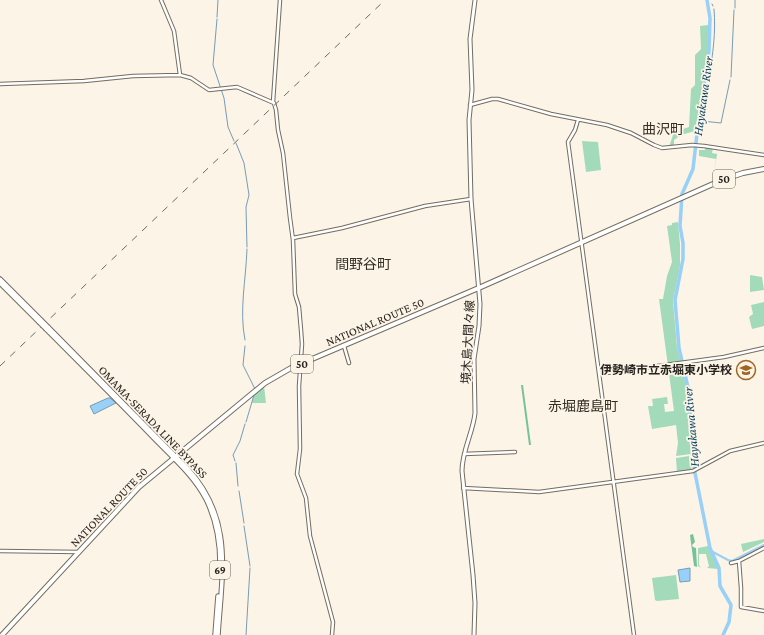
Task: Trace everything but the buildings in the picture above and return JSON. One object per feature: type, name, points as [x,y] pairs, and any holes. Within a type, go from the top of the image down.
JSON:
[{"type":"highway","name":"NATIONAL ROUTE 50","points":[[2,635],[135,490],[265,383],[279,374],[479,288],[732,176],[764,169]]},
{"type":"main road","name":"境木島大間々線","points":[[474,635],[475,603],[473,575],[462,471],[463,454],[475,413],[474,359],[480,313],[471,199],[469,120],[472,85],[470,39],[475,0]]},
{"type":"main road","name":"OMAMA-SERADA LINE BYPASS","points":[[0,279],[194,476],[202,487],[214,508],[220,528],[223,554],[216,635]]},
{"type":"main road","name":"OMAMA-SERADA LINE BYPASS","points":[[0,283],[40,321]]},
{"type":"street","points":[[161,0],[174,31],[180,75]]},
{"type":"street","points":[[280,0],[273,102],[282,143],[293,238],[295,294],[299,307],[302,339],[299,399],[300,449],[297,474],[306,498],[310,536],[333,622],[332,635]]},
{"type":"street","points":[[0,84],[84,81],[133,76],[180,75],[191,78],[209,90],[237,87],[273,102]]},
{"type":"street","points":[[470,105],[496,99],[578,120],[616,127],[662,148],[693,145],[764,156]]},
{"type":"street","points":[[578,120],[575,130],[568,142],[634,635]]},
{"type":"street","points":[[293,238],[342,228],[425,206],[471,199]]},
{"type":"street","points":[[344,346],[349,363]]},
{"type":"street","points":[[599,374],[724,357],[764,348]]},
{"type":"street","points":[[464,488],[539,492],[693,471],[730,452],[764,443]]},
{"type":"street","points":[[463,454],[514,452]]},
{"type":"street","points":[[731,563],[739,561],[764,548]]},
{"type":"street","points":[[0,551],[79,552]]},
{"type":"street","points":[[739,561],[741,607],[764,612]]},
{"type":"green space","points":[[708,25],[708,50],[695,131],[681,135],[674,140],[674,146],[669,147],[674,132],[689,127],[691,89],[695,85],[695,55],[701,49],[700,26]]},
{"type":"green space","points":[[582,141],[598,142],[601,170],[586,172]]},
{"type":"green space","points":[[705,147],[713,148],[712,153],[717,154],[718,149],[713,178],[716,159],[699,156],[699,150],[705,150]]},
{"type":"green space","points":[[678,222],[680,266],[673,301],[677,347],[688,392],[691,454],[676,456],[678,443],[676,425],[652,429],[648,406],[653,406],[652,399],[667,397],[668,404],[664,404],[665,412],[674,411],[659,299],[663,299],[667,276],[672,262],[667,226]]},
{"type":"green space","points":[[750,275],[762,277],[764,290],[750,292]]},
{"type":"green space","points":[[764,302],[764,326],[752,329],[749,317],[753,314],[751,305]]},
{"type":"green space","points":[[521,385],[523,385],[531,445],[529,445]]},
{"type":"green space","points":[[264,386],[266,403],[252,403],[254,395]]},
{"type":"green space","points":[[689,456],[692,470],[677,473],[676,458]]},
{"type":"green space","points":[[693,534],[695,542],[692,545],[696,548],[697,567],[694,566],[690,535]]},
{"type":"green space","points":[[764,539],[764,542],[743,552],[741,544]]},
{"type":"green space","points":[[708,546],[718,569],[707,568],[709,566],[706,554],[699,554],[699,565],[701,568],[698,566],[698,548]]},
{"type":"green space","points":[[676,575],[679,599],[655,600],[652,578]]},
{"type":"water","points":[[108,398],[116,403],[94,414],[90,406]]},
{"type":"water","points":[[690,568],[690,581],[680,582],[678,570]]},
{"type":"waterway","points":[[217,17],[218,0]]},
{"type":"waterway","name":"Hayakawa River","points":[[707,0],[710,18],[709,51],[693,169],[682,194],[680,226],[683,243],[683,259],[675,300],[679,348],[689,392],[694,468],[710,548],[719,568],[720,586],[731,605],[729,622],[723,635]]},
{"type":"waterway","points":[[735,0],[735,8]]},
{"type":"waterway","points":[[709,76],[714,43],[714,9]]},
{"type":"waterway","points":[[731,77],[734,10]]},
{"type":"waterway","points":[[217,19],[213,65],[224,98],[228,127],[234,141]]},
{"type":"waterway","points":[[702,121],[721,123],[730,80]]},
{"type":"waterway","points":[[236,143],[244,163],[249,195],[246,207],[247,247]]},
{"type":"waterway","points":[[245,340],[243,329],[243,306],[247,249]]},
{"type":"waterway","points":[[245,346],[243,365],[255,389]]},
{"type":"waterway","points":[[246,422],[254,395]]},
{"type":"waterway","points":[[235,461],[233,455],[240,441],[245,424]]},
{"type":"waterway","points":[[236,463],[238,486]]},
{"type":"waterway","points":[[239,491],[244,523]]},
{"type":"waterway","points":[[244,526],[250,566]]},
{"type":"waterway","points":[[711,551],[732,561],[764,545]]},
{"type":"waterway","points":[[246,635],[250,568]]},
{"type":"railway","points":[[0,366],[385,0]]},
{"type":"place","name":"伊勢崎市立赤堀東小学校","points":[[746,370]]},
{"type":"district","name":"曲沢町","points":[[663,129]]},
{"type":"district","name":"間野谷町","points":[[363,264]]},
{"type":"district","name":"赤堀鹿島町","points":[[583,406]]}]
